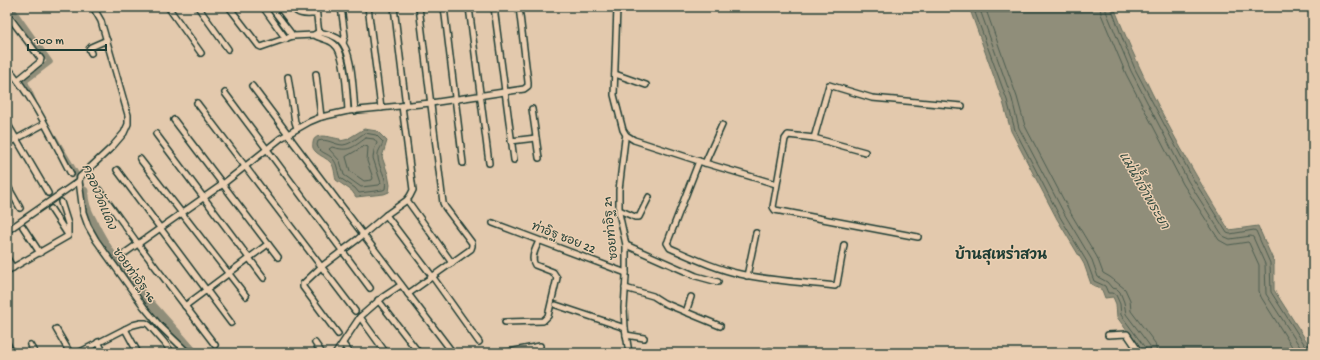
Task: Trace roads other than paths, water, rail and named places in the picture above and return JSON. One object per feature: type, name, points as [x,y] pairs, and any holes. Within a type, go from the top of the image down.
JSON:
[{"type":"street","points":[[7,231],[79,180],[80,177],[95,162],[112,147],[124,133],[128,124],[128,115],[101,22],[94,7]]},
{"type":"street","points":[[168,7],[201,53]]},
{"type":"street","points":[[198,7],[228,49]]},
{"type":"street","points":[[229,7],[259,46],[262,47],[293,36],[333,35],[343,43],[348,52],[355,111]]},
{"type":"street","points":[[262,7],[286,38]]},
{"type":"street","points":[[271,7],[293,36]]},
{"type":"street","points":[[292,7],[302,15],[316,14]]},
{"type":"street","points":[[316,7],[318,35]]},
{"type":"street","points":[[341,7],[345,36],[343,43]]},
{"type":"street","points":[[368,7],[381,108]]},
{"type":"street","points":[[338,334],[303,287],[303,284],[321,267],[407,200],[412,190],[394,7]]},
{"type":"street","points":[[408,294],[471,249],[472,246],[472,243],[443,203],[418,7]]},
{"type":"street","points":[[444,7],[463,163]]},
{"type":"street","points":[[469,7],[489,163]]},
{"type":"street","points":[[494,7],[514,160]]},
{"type":"street","points":[[125,253],[223,184],[281,138],[297,128],[321,117],[348,111],[455,100],[505,92],[528,86],[519,7]]},
{"type":"street","name":"ซอยท่าอิฐ 21","points":[[617,7],[614,95],[623,130],[626,135],[619,190],[619,210],[626,244],[624,308],[625,328],[629,353]]},
{"type":"street","points":[[7,14],[41,59],[40,62],[18,80]]},
{"type":"street","points":[[318,35],[335,44],[341,53],[348,111]]},
{"type":"street","points":[[91,53],[90,47],[106,40]]},
{"type":"street","points":[[7,67],[18,80],[71,174]]},
{"type":"street","points":[[316,74],[321,117]]},
{"type":"street","points":[[615,74],[646,85]]},
{"type":"street","points":[[288,77],[297,128]]},
{"type":"street","points":[[814,138],[829,85],[872,98],[962,106]]},
{"type":"street","points":[[252,86],[453,353]]},
{"type":"street","points":[[225,93],[370,288]]},
{"type":"street","points":[[197,103],[354,311]]},
{"type":"street","points":[[532,109],[539,158]]},
{"type":"street","points":[[174,120],[278,257]]},
{"type":"street","points":[[7,123],[48,193]]},
{"type":"street","points":[[7,144],[44,124]]},
{"type":"street","points":[[722,125],[702,162],[668,244],[670,248],[718,268],[748,276],[835,286],[837,284],[844,245]]},
{"type":"street","points":[[156,134],[264,278]]},
{"type":"street","points":[[626,135],[634,140],[776,184]]},
{"type":"street","points":[[865,152],[814,138],[788,135],[785,139],[773,207],[775,210],[918,237]]},
{"type":"street","points":[[511,141],[536,138]]},
{"type":"street","points":[[140,159],[246,296]]},
{"type":"street","points":[[117,170],[231,323]]},
{"type":"street","name":"ซอยท่าอิฐ 16","points":[[79,180],[83,212],[88,226],[96,240],[144,308],[188,353]]},
{"type":"street","points":[[7,186],[20,208]]},
{"type":"street","points":[[99,190],[215,346]]},
{"type":"street","points":[[619,210],[635,217],[639,217],[649,197]]},
{"type":"street","points":[[407,200],[452,263]]},
{"type":"street","points":[[61,202],[68,224],[68,236]]},
{"type":"street","points":[[51,209],[68,236]]},
{"type":"street","points":[[386,215],[479,342]]},
{"type":"street","name":"ท่าอิฐ ซอย 22","points":[[493,223],[626,273]]},
{"type":"street","points":[[23,227],[40,253]]},
{"type":"street","points":[[748,276],[756,233]]},
{"type":"street","points":[[7,271],[68,236]]},
{"type":"street","points":[[505,322],[543,321],[548,316],[557,278],[553,272],[533,263],[533,258],[539,241]]},
{"type":"street","points":[[185,306],[268,244]]},
{"type":"street","points":[[626,244],[696,276],[718,282]]},
{"type":"street","points":[[7,258],[13,268]]},
{"type":"street","points":[[336,353],[360,317],[378,300],[401,285]]},
{"type":"street","points":[[625,288],[653,296],[664,303],[720,326]]},
{"type":"street","points":[[686,312],[691,297]]},
{"type":"street","points":[[378,300],[419,353]]},
{"type":"street","points":[[556,306],[625,328]]},
{"type":"street","points":[[360,317],[386,353]]},
{"type":"street","points":[[78,353],[133,325],[146,323],[172,353]]},
{"type":"street","points":[[56,328],[70,353]]},
{"type":"street","points":[[125,329],[138,353]]},
{"type":"street","points":[[626,334],[644,338]]},
{"type":"street","points":[[1108,335],[1127,334],[1140,353]]},
{"type":"street","points":[[98,342],[104,353]]},
{"type":"street","points":[[315,343],[322,353]]},
{"type":"street","points":[[343,344],[350,353]]},
{"type":"street","points":[[30,345],[35,353]]},
{"type":"street","points":[[503,353],[540,346]]},
{"type":"water","name":"แม่น้ำเจ้าพระยา","points":[[969,7],[1114,7],[1138,65],[1166,121],[1229,230],[1258,226],[1274,262],[1274,290],[1313,353],[1143,353],[1117,317],[1116,304],[1113,297],[1105,298],[1102,290],[1091,284],[1084,264],[1057,219],[1011,131],[1003,102]]},
{"type":"water","points":[[364,129],[377,131],[387,141],[382,157],[390,185],[389,192],[384,194],[356,197],[352,191],[336,180],[331,163],[316,152],[313,148],[313,144],[314,139],[320,136],[340,139],[340,141],[349,139]]},
{"type":"waterway","name":"คลองวัดแดง","points":[[11,7],[50,62],[25,81],[34,102]]},
{"type":"waterway","name":"คลองวัดแดง","points":[[54,137],[78,177],[84,191]]},
{"type":"waterway","name":"คลองวัดแดง","points":[[84,191],[84,200],[88,211],[103,241],[114,258],[139,291],[194,353]]},
{"type":"district","name":"บ้านสุเหร่าสวน","points":[[1001,256]]}]
